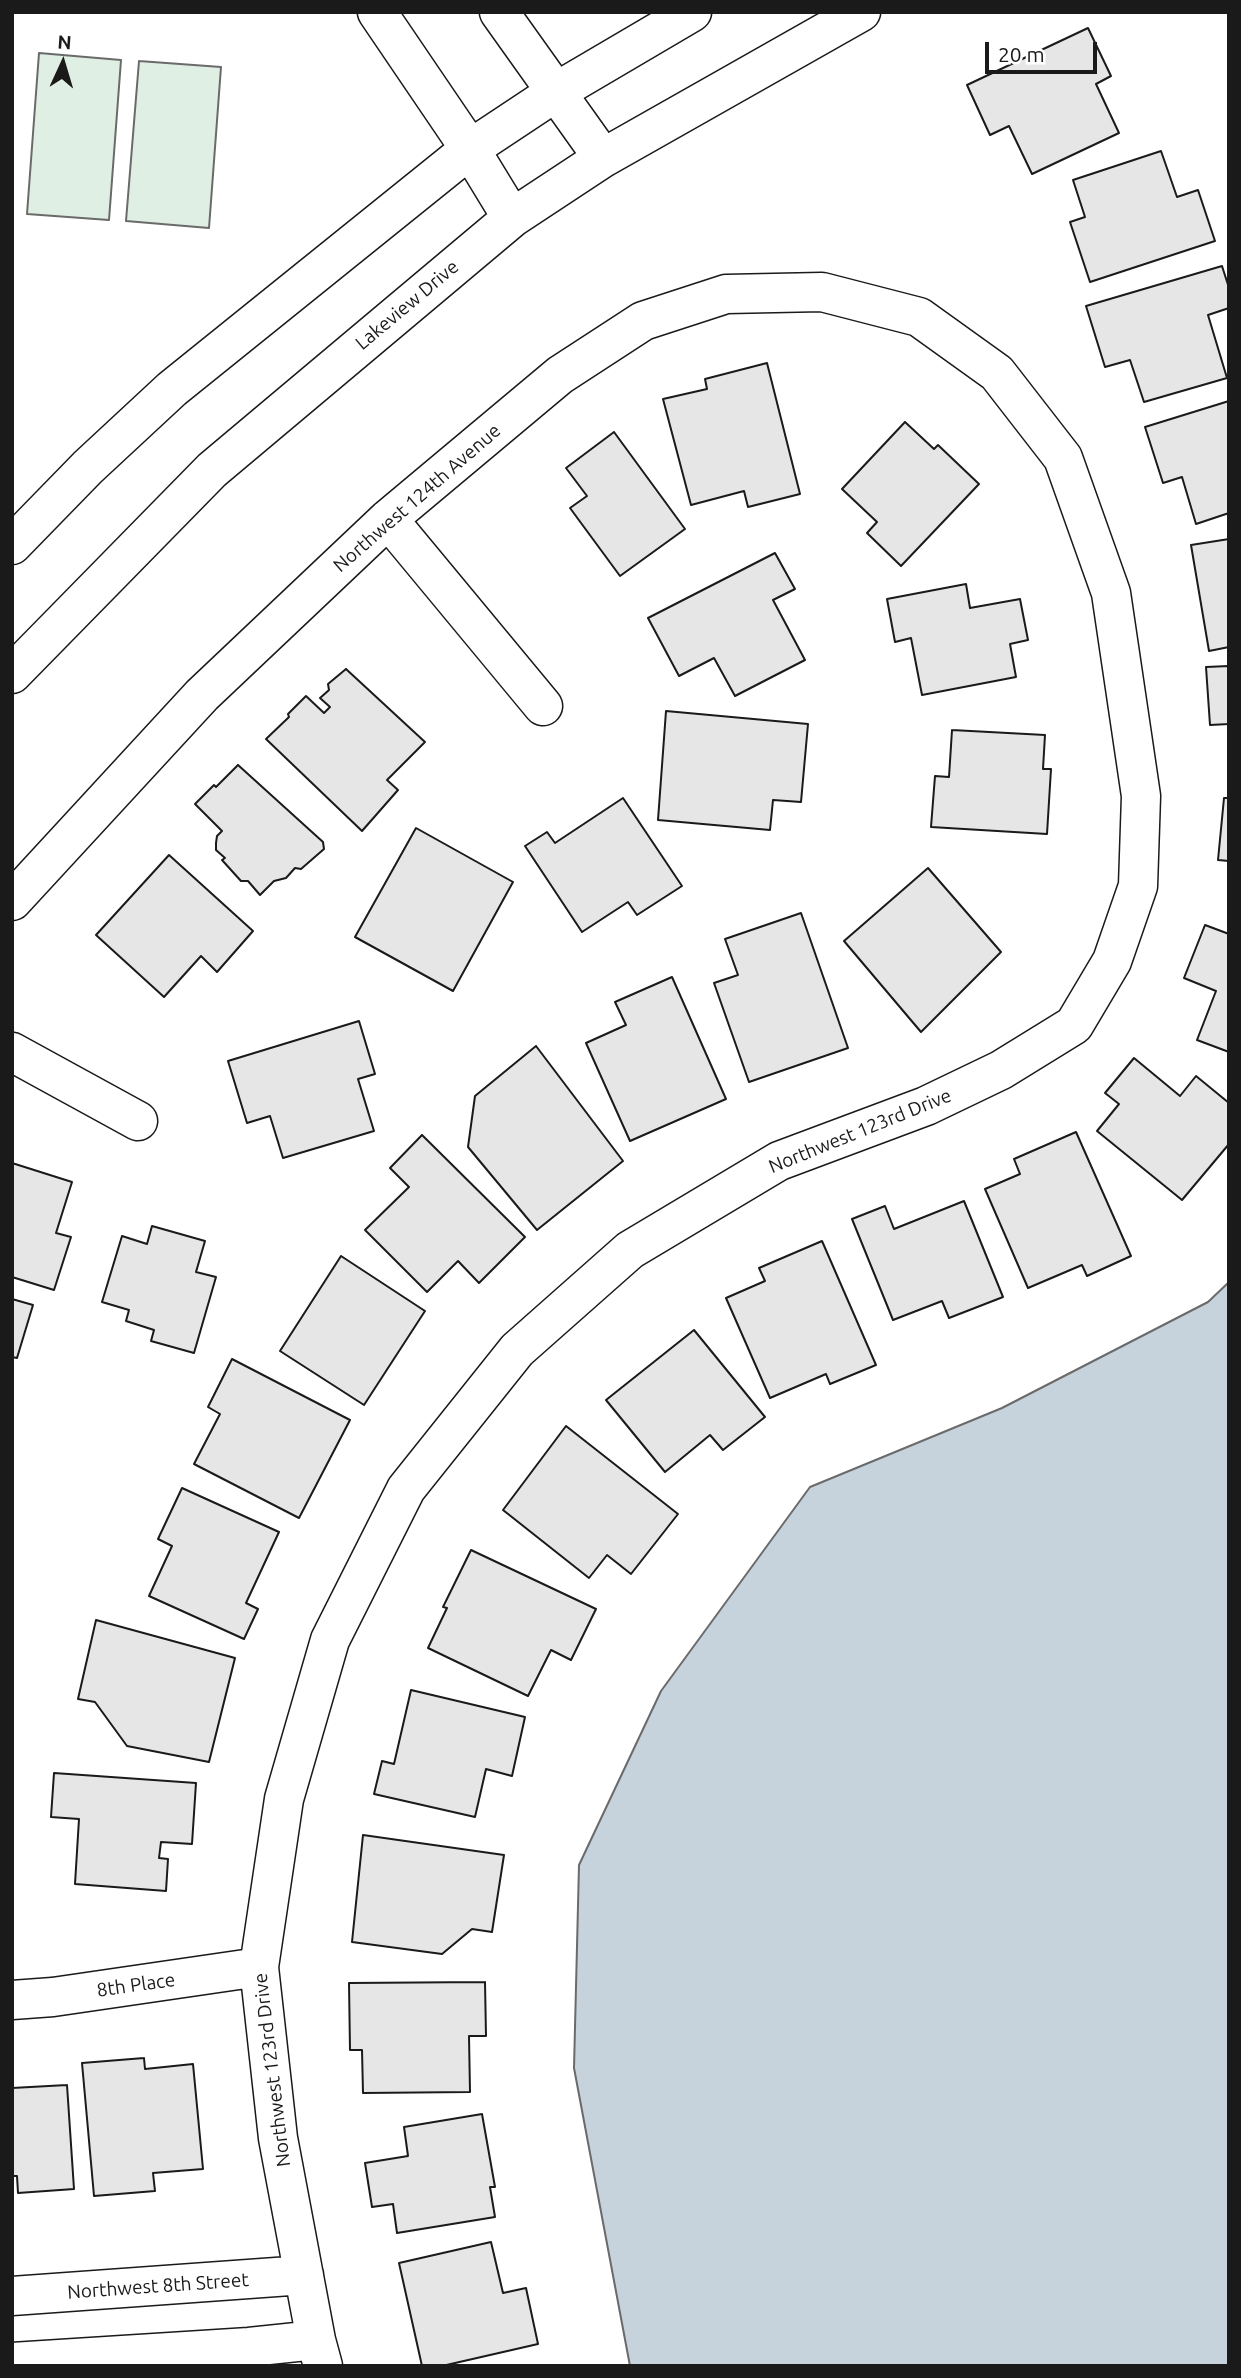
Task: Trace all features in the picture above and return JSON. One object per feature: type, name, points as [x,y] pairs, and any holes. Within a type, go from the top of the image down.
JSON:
[{"type":"street","points":[[499,12],[603,158]]},
{"type":"street","points":[[12,545],[88,467],[173,388],[470,149],[556,92],[692,12]]},
{"type":"street","name":"Lakeview Drive","points":[[12,674],[212,470],[512,218],[603,158],[861,12]]},
{"type":"street","points":[[383,14],[512,218]]},
{"type":"street","name":"Northwest 124th Avenue","points":[[12,901],[202,695],[388,519],[560,375],[642,321],[726,294],[808,292],[822,292],[919,317]]},
{"type":"street","name":"Northwest 123rd Drive","points":[[320,2353],[278,2138],[260,1967],[284,1799],[331,1640],[405,1489],[517,1350],[630,1251],[779,1161],[926,1106],[1001,1070],[1074,1025],[1112,961],[1138,886],[1141,796],[1111,593],[1063,458],[997,373],[919,317]]},
{"type":"street","points":[[388,519],[543,706]]},
{"type":"street","points":[[12,1052],[138,1121]]},
{"type":"street","name":"8th Place","points":[[12,2000],[53,1997],[260,1967]]},
{"type":"street","name":"Northwest 8th Street","points":[[12,2296],[304,2274]]},
{"type":"street","points":[[12,2362],[249,2347],[320,2353]]},
{"type":"green space","points":[[39,53],[121,60],[109,220],[27,214]]},
{"type":"green space","points":[[139,61],[221,67],[209,228],[126,221]]},
{"type":"shaded area","points":[[1229,1282],[1229,2366],[630,2366],[574,2068],[579,1865],[661,1691],[810,1487],[1002,1408],[1208,1302]]},
{"type":"building","points":[[1088,28],[1111,76],[1096,84],[1119,133],[1032,174],[1009,126],[990,135],[967,85]]},
{"type":"building","points":[[1161,151],[1177,197],[1198,190],[1215,241],[1090,282],[1070,222],[1085,217],[1073,180]]},
{"type":"building","points":[[1222,266],[1229,288],[1229,308],[1208,315],[1227,378],[1144,402],[1130,360],[1105,367],[1086,306]]},
{"type":"building","points":[[767,363],[800,494],[748,507],[744,491],[691,505],[663,399],[707,389],[705,379]]},
{"type":"building","points":[[1229,401],[1229,513],[1196,524],[1182,477],[1163,483],[1145,427]]},
{"type":"building","points":[[905,422],[934,449],[938,445],[979,484],[901,566],[867,533],[877,522],[842,489]]},
{"type":"building","points":[[614,432],[685,529],[620,576],[570,508],[587,496],[566,468]]},
{"type":"building","points":[[1229,539],[1229,647],[1209,651],[1191,545]]},
{"type":"building","points":[[775,553],[795,589],[773,600],[805,660],[735,696],[714,658],[679,676],[648,618]]},
{"type":"building","points":[[966,584],[970,608],[1020,599],[1028,640],[1010,644],[1016,677],[922,695],[911,638],[895,642],[887,599]]},
{"type":"building","points":[[1229,666],[1229,724],[1210,725],[1206,667]]},
{"type":"building","points":[[346,669],[425,742],[387,780],[398,790],[362,831],[266,739],[306,696],[324,713],[330,707],[320,698],[329,690],[328,684]]},
{"type":"building","points":[[666,711],[808,724],[801,802],[773,800],[770,830],[658,820]]},
{"type":"building","points":[[952,730],[1045,735],[1043,769],[1051,769],[1047,834],[931,827],[935,776],[949,777]]},
{"type":"building","points":[[238,765],[323,842],[324,849],[301,869],[295,868],[286,878],[274,881],[260,895],[248,881],[241,881],[222,860],[225,858],[216,850],[216,843],[217,836],[222,831],[195,804]]},
{"type":"building","points":[[623,798],[682,886],[637,915],[628,902],[582,932],[525,846],[547,832],[555,843]]},
{"type":"building","points":[[1224,798],[1229,798],[1229,861],[1218,860]]},
{"type":"building","points":[[416,828],[513,882],[453,991],[355,937]]},
{"type":"building","points":[[169,855],[253,931],[217,972],[201,956],[164,997],[96,935]]},
{"type":"building","points":[[928,868],[1001,952],[921,1032],[844,941]]},
{"type":"building","points":[[801,913],[848,1048],[749,1082],[714,983],[738,975],[725,939]]},
{"type":"building","points":[[1205,925],[1229,934],[1229,1052],[1197,1040],[1216,991],[1184,978]]},
{"type":"building","points":[[672,977],[726,1099],[630,1141],[586,1043],[626,1025],[615,1002]]},
{"type":"building","points":[[359,1021],[375,1074],[358,1079],[374,1131],[283,1158],[270,1116],[247,1123],[228,1061]]},
{"type":"building","points":[[536,1046],[623,1161],[537,1230],[468,1147],[475,1096]]},
{"type":"building","points":[[1134,1058],[1180,1096],[1196,1076],[1229,1103],[1229,1144],[1182,1200],[1097,1131],[1119,1104],[1105,1093]]},
{"type":"building","points":[[1076,1132],[1131,1256],[1087,1276],[1082,1265],[1028,1288],[985,1189],[1020,1174],[1014,1159]]},
{"type":"building","points":[[422,1135],[525,1237],[479,1283],[458,1261],[427,1292],[365,1230],[409,1187],[390,1168]]},
{"type":"building","points":[[12,1163],[72,1182],[56,1233],[71,1237],[54,1290],[12,1277]]},
{"type":"building","points":[[964,1201],[1003,1297],[949,1318],[942,1301],[893,1320],[852,1219],[885,1206],[894,1229]]},
{"type":"building","points":[[152,1226],[205,1241],[196,1272],[216,1277],[194,1353],[151,1341],[154,1330],[126,1321],[129,1310],[102,1302],[122,1236],[147,1244]]},
{"type":"building","points":[[822,1241],[876,1365],[830,1384],[826,1374],[770,1398],[726,1298],[765,1281],[759,1268]]},
{"type":"building","points":[[341,1256],[425,1311],[364,1405],[280,1351]]},
{"type":"building","points":[[12,1299],[33,1305],[17,1358],[12,1357]]},
{"type":"building","points":[[694,1330],[765,1417],[723,1450],[710,1435],[665,1472],[606,1400]]},
{"type":"building","points":[[232,1359],[350,1420],[299,1518],[194,1464],[220,1414],[208,1407]]},
{"type":"building","points":[[566,1426],[678,1514],[631,1574],[607,1555],[589,1578],[503,1510]]},
{"type":"building","points":[[182,1488],[279,1532],[246,1603],[258,1609],[244,1639],[149,1596],[172,1546],[158,1539]]},
{"type":"building","points":[[471,1550],[596,1609],[571,1660],[551,1650],[528,1696],[428,1648],[447,1608],[443,1607]]},
{"type":"building","points":[[96,1620],[235,1658],[209,1762],[127,1746],[95,1702],[78,1699]]},
{"type":"building","points":[[411,1690],[525,1717],[512,1776],[486,1769],[475,1817],[374,1794],[382,1761],[394,1764]]},
{"type":"building","points":[[54,1773],[196,1783],[192,1844],[161,1842],[159,1858],[168,1859],[166,1891],[75,1884],[79,1819],[51,1817]]},
{"type":"building","points":[[363,1835],[504,1855],[492,1932],[472,1929],[442,1954],[352,1942]]},
{"type":"building","points":[[485,1982],[486,2036],[469,2036],[470,2092],[363,2093],[362,2050],[350,2050],[349,1983]]},
{"type":"building","points":[[144,2058],[145,2069],[193,2064],[203,2169],[153,2173],[155,2191],[94,2196],[82,2063]]},
{"type":"building","points":[[67,2085],[74,2189],[18,2193],[17,2176],[12,2176],[12,2088]]},
{"type":"building","points":[[482,2114],[495,2187],[490,2187],[495,2217],[397,2233],[393,2204],[372,2207],[365,2163],[408,2156],[404,2127]]},
{"type":"building","points":[[491,2242],[503,2293],[526,2288],[538,2344],[442,2366],[422,2366],[399,2263]]}]
